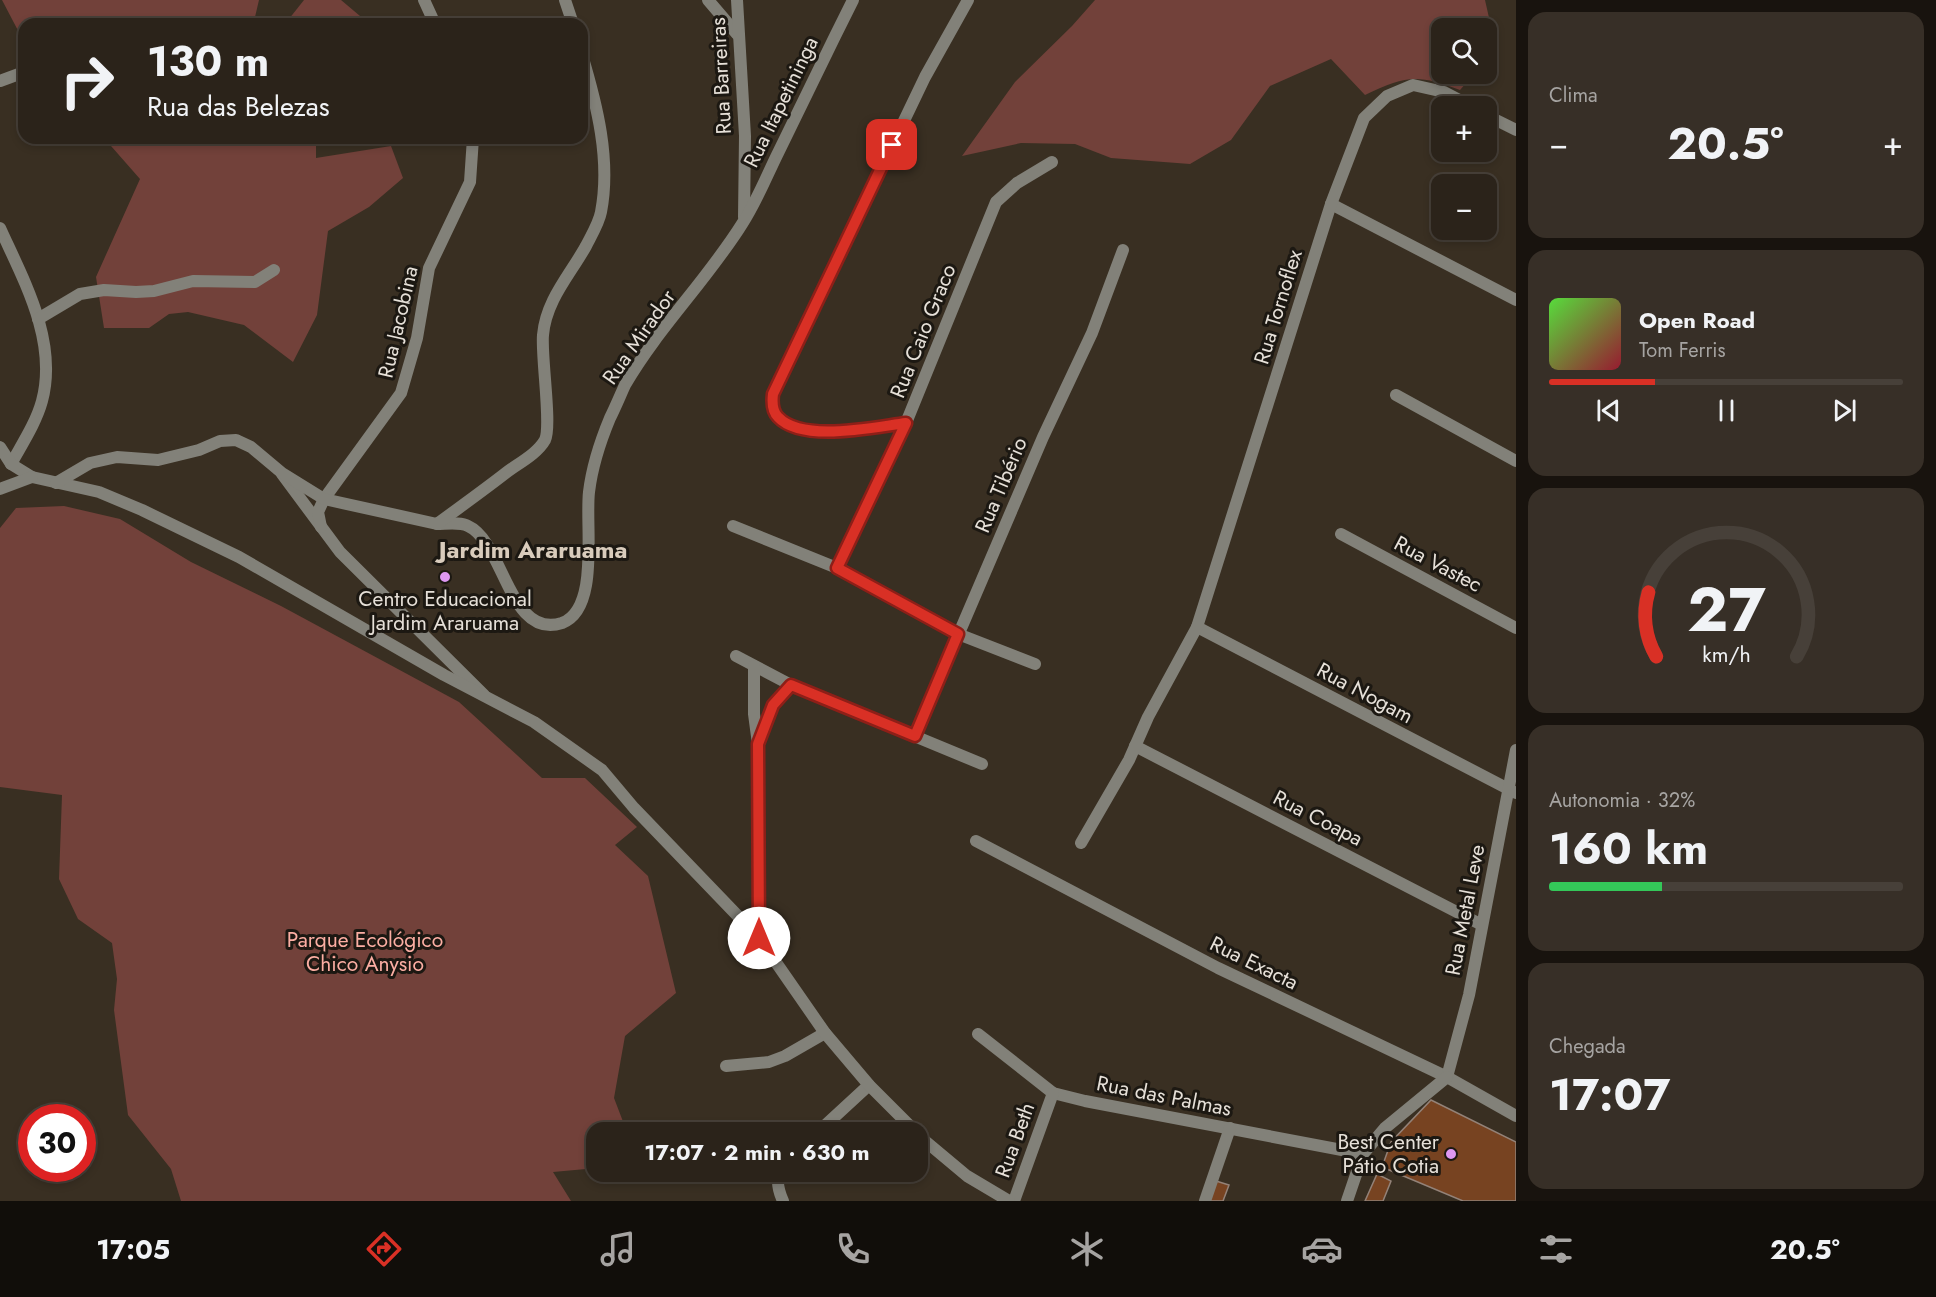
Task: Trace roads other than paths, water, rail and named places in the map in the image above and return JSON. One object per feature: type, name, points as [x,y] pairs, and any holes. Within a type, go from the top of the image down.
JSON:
[{"type":"street","points":[[424,0],[432,18]]},
{"type":"street","points":[[565,0],[571,18]]},
{"type":"street","points":[[708,0],[738,34]]},
{"type":"street","name":"Rua Barreiras","points":[[737,0],[745,136],[744,222]]},
{"type":"street","name":"Rua Itapetininga","points":[[744,222],[853,0]]},
{"type":"street","points":[[906,423],[823,432],[807,430],[777,417],[772,406],[773,394],[922,84],[968,0]]},
{"type":"street","points":[[0,81],[18,74]]},
{"type":"street","points":[[437,524],[531,455],[545,439],[548,420],[543,370],[543,334],[549,311],[561,283],[586,246],[601,215],[605,176],[600,127],[588,79]]},
{"type":"street","name":"Rua Tornoflex","points":[[1197,627],[1331,204],[1364,118],[1387,96],[1413,85],[1452,96]]},
{"type":"street","points":[[1497,120],[1516,130]]},
{"type":"street","name":"Rua Jacobina","points":[[324,499],[401,393],[417,338],[429,268],[470,182],[473,144]]},
{"type":"street","name":"Rua Caio Graco","points":[[837,568],[906,423],[996,202],[1017,183],[1052,162]]},
{"type":"street","points":[[1331,204],[1516,300]]},
{"type":"street","name":"Rua Mirador","points":[[282,473],[324,499],[437,524],[467,525],[483,537],[518,605],[539,622],[554,624],[562,622],[576,614],[587,585],[589,491],[596,456],[625,386],[660,334],[707,275],[744,222]]},
{"type":"street","points":[[0,228],[30,296],[42,330],[47,367],[42,401],[28,434],[11,464]]},
{"type":"street","name":"Rua Tibério","points":[[915,736],[1043,437],[1092,333],[1123,250]]},
{"type":"street","points":[[38,319],[80,294],[104,290],[154,291],[193,281],[255,282],[274,270]]},
{"type":"street","points":[[1396,395],[1516,461]]},
{"type":"street","points":[[56,483],[90,463],[117,457],[158,460],[199,450],[220,441],[236,440],[251,447],[282,473],[340,552],[485,695]]},
{"type":"street","points":[[0,447],[11,464],[32,477],[99,492],[239,556],[444,675],[534,722],[602,771],[634,808],[759,938],[825,1033],[869,1085],[906,1122]]},
{"type":"street","points":[[0,489],[32,477]]},
{"type":"street","points":[[321,527],[318,512],[324,499]]},
{"type":"street","points":[[733,526],[837,568],[958,634],[1035,664]]},
{"type":"street","name":"Rua Vastec","points":[[1341,534],[1516,628]]},
{"type":"street","points":[[1081,843],[1129,760],[1148,717],[1197,627]]},
{"type":"street","name":"Rua Nogam","points":[[1197,627],[1512,791]]},
{"type":"street","points":[[736,656],[791,685],[982,764]]},
{"type":"street","points":[[754,666],[754,714],[758,744],[759,938]]},
{"type":"street","points":[[758,744],[773,705],[791,685]]},
{"type":"street","name":"Rua Coapa","points":[[1135,746],[1482,925]]},
{"type":"street","name":"Rua Metal Leve","points":[[1447,1077],[1469,995],[1512,791],[1516,750]]},
{"type":"street","name":"Rua Exacta","points":[[976,842],[1218,968],[1447,1077],[1516,1116]]},
{"type":"street","points":[[726,1066],[769,1062],[785,1056],[825,1033]]},
{"type":"street","name":"Rua das Palmas","points":[[978,1034],[1053,1093],[1363,1154]]},
{"type":"street","points":[[1347,1201],[1363,1154],[1385,1128],[1447,1077]]},
{"type":"street","points":[[829,1122],[869,1085]]},
{"type":"street","name":"Rua Beth","points":[[1012,1201],[1053,1093]]},
{"type":"street","points":[[1205,1201],[1230,1128]]},
{"type":"street","points":[[928,1142],[967,1176],[1012,1201]]},
{"type":"street","points":[[779,1182],[779,1191],[783,1201]]},
{"type":"place","name":"Centro Educacional Jardim Araruama","points":[[445,577]]},
{"type":"place","name":"Best Center Pátio Cotia","points":[[1451,1154]]},
{"type":"district","name":"Jardim Araruama","points":[[533,550]]},
{"type":"park label","name":"Parque Ecológico Chico Anysio","points":[[365,952]]}]
